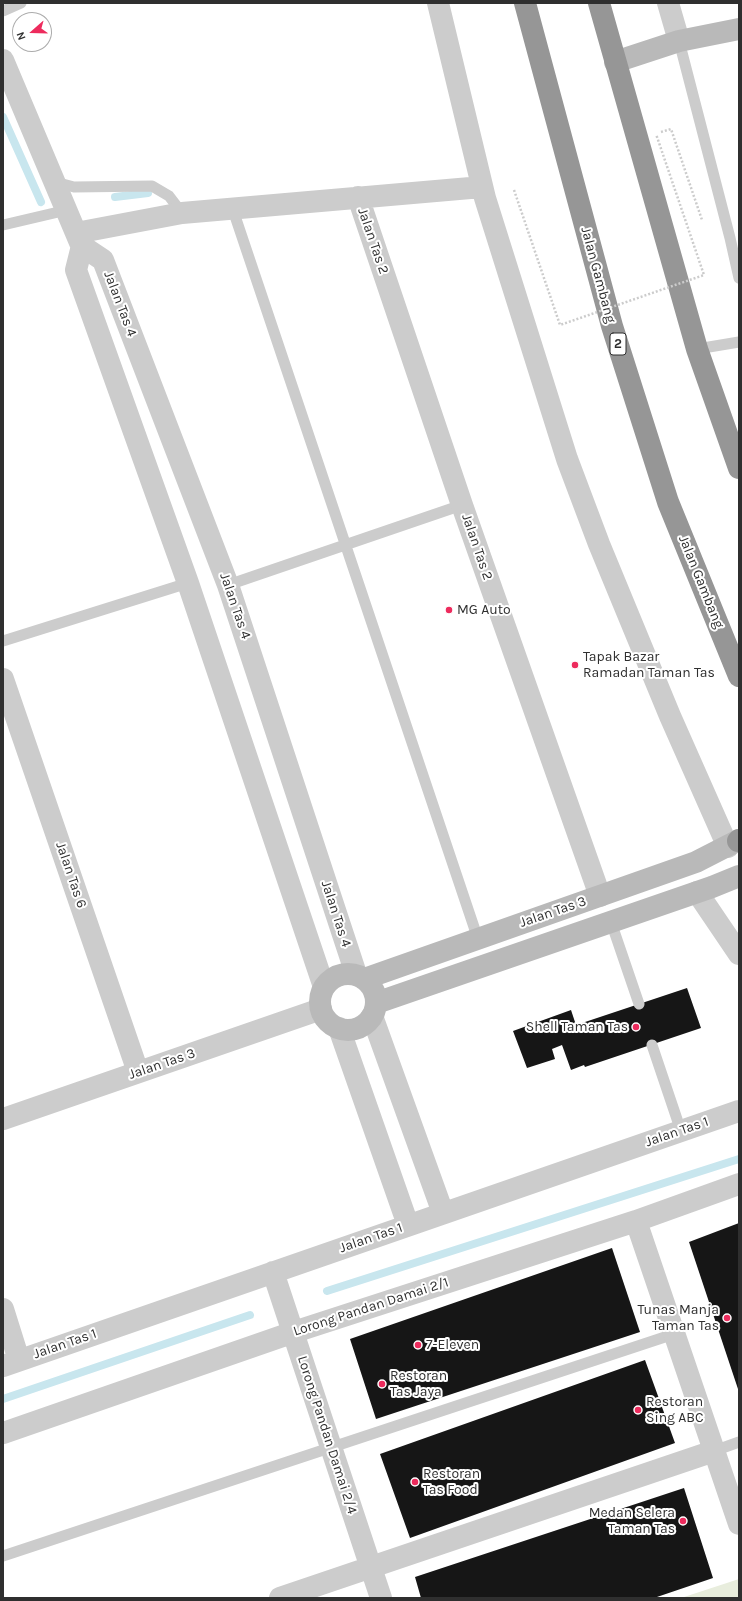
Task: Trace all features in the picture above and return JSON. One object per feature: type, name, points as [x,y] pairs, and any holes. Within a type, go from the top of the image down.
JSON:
[{"type":"highway","name":"Jalan Gambang","points":[[525,3],[617,341],[668,502],[739,676]]},
{"type":"highway","points":[[599,3],[697,349],[739,468]]},
{"type":"street","points":[[438,3],[482,187],[567,459],[598,544],[670,716],[736,842]]},
{"type":"street","points":[[668,3],[679,41]]},
{"type":"street","points":[[616,62],[679,41],[739,29]]},
{"type":"street","points":[[3,60],[79,239],[182,213],[233,210],[358,197],[482,187]]},
{"type":"street","name":"Jalan Tas 2","points":[[358,197],[462,505],[600,896]]},
{"type":"street","name":"Jalan Tas 4","points":[[79,239],[76,270],[188,583],[324,987]]},
{"type":"street","name":"Jalan Tas 4","points":[[79,239],[103,260],[228,585],[360,977]]},
{"type":"street","name":"Jalan Tas 6","points":[[3,678],[138,1072]]},
{"type":"street","name":"Jalan Tas 3","points":[[360,977],[478,939],[696,862],[736,842]]},
{"type":"street","name":"Jalan Tas 3","points":[[374,1010],[739,876]]},
{"type":"street","points":[[697,892],[739,954]]},
{"type":"street","points":[[374,1010],[362,1026],[344,1030],[327,1021],[321,1009],[320,995],[330,980],[338,975],[347,973],[360,977],[371,985],[375,993],[374,1010],[442,1214]]},
{"type":"street","name":"Jalan Tas 3","points":[[3,1119],[321,1009]]},
{"type":"street","points":[[339,1028],[408,1225]]},
{"type":"street","name":"Jalan Tas 1","points":[[11,1363],[739,1111]]},
{"type":"street","name":"Lorong Pandan Damai 2/1","points":[[3,1433],[294,1332],[636,1221],[739,1184]]},
{"type":"street","points":[[636,1221],[739,1524]]},
{"type":"street","name":"Lorong Pandan Damai 2/4","points":[[273,1272],[294,1332],[330,1448],[381,1598]]},
{"type":"street","points":[[3,1309],[11,1363]]},
{"type":"street","points":[[280,1598],[714,1451]]},
{"type":"lane","points":[[3,11],[21,3]]},
{"type":"lane","points":[[679,41],[739,278]]},
{"type":"lane","points":[[55,182],[74,187],[152,186],[169,196],[182,213]]},
{"type":"lane","points":[[3,225],[67,210]]},
{"type":"lane","points":[[233,210],[478,939]]},
{"type":"lane","points":[[697,349],[739,342]]},
{"type":"lane","points":[[228,585],[462,505]]},
{"type":"lane","points":[[3,641],[188,583]]},
{"type":"lane","points":[[611,922],[638,1004]]},
{"type":"lane","points":[[652,1045],[681,1131]]},
{"type":"lane","points":[[3,1556],[674,1334]]},
{"type":"lane","points":[[714,1451],[739,1442]]},
{"type":"path","points":[[514,190],[560,325],[704,275],[656,134],[671,129],[703,222]]},
{"type":"green space","points":[[739,1579],[739,1598],[681,1598]]},
{"type":"building","name":"Shell Taman Tas","points":[[687,988],[701,1028],[585,1067],[584,1065],[571,1070],[562,1045],[552,1049],[555,1059],[527,1068],[513,1031],[571,1010],[576,1025]]},
{"type":"building","name":"Tunas Manja Taman Tas","points":[[739,1223],[739,1392],[689,1242]]},
{"type":"building","points":[[612,1248],[640,1332],[376,1419],[350,1339]]},
{"type":"building","points":[[645,1360],[675,1443],[410,1538],[380,1454]]},
{"type":"building","points":[[684,1488],[713,1578],[654,1598],[421,1598],[415,1577]]},
{"type":"waterway","points":[[3,117],[41,202]]},
{"type":"waterway","points":[[115,197],[148,193]]},
{"type":"waterway","points":[[327,1291],[739,1159]]},
{"type":"waterway","points":[[3,1399],[250,1315]]},
{"type":"place","name":"MG Auto","points":[[449,610]]},
{"type":"place","name":"Tapak Bazar Ramadan Taman Tas","points":[[575,665]]},
{"type":"place","name":"Shell Taman Tas","points":[[636,1027]]},
{"type":"place","name":"Tunas Manja Taman Tas","points":[[727,1318]]},
{"type":"place","name":"7-Eleven","points":[[418,1345]]},
{"type":"place","name":"Restoran Tas Jaya","points":[[382,1384]]},
{"type":"place","name":"Restoran Sing ABC","points":[[638,1410]]},
{"type":"place","name":"Restoran Tas Food","points":[[415,1482]]},
{"type":"place","name":"Medan Selera Taman Tas","points":[[683,1521]]}]
